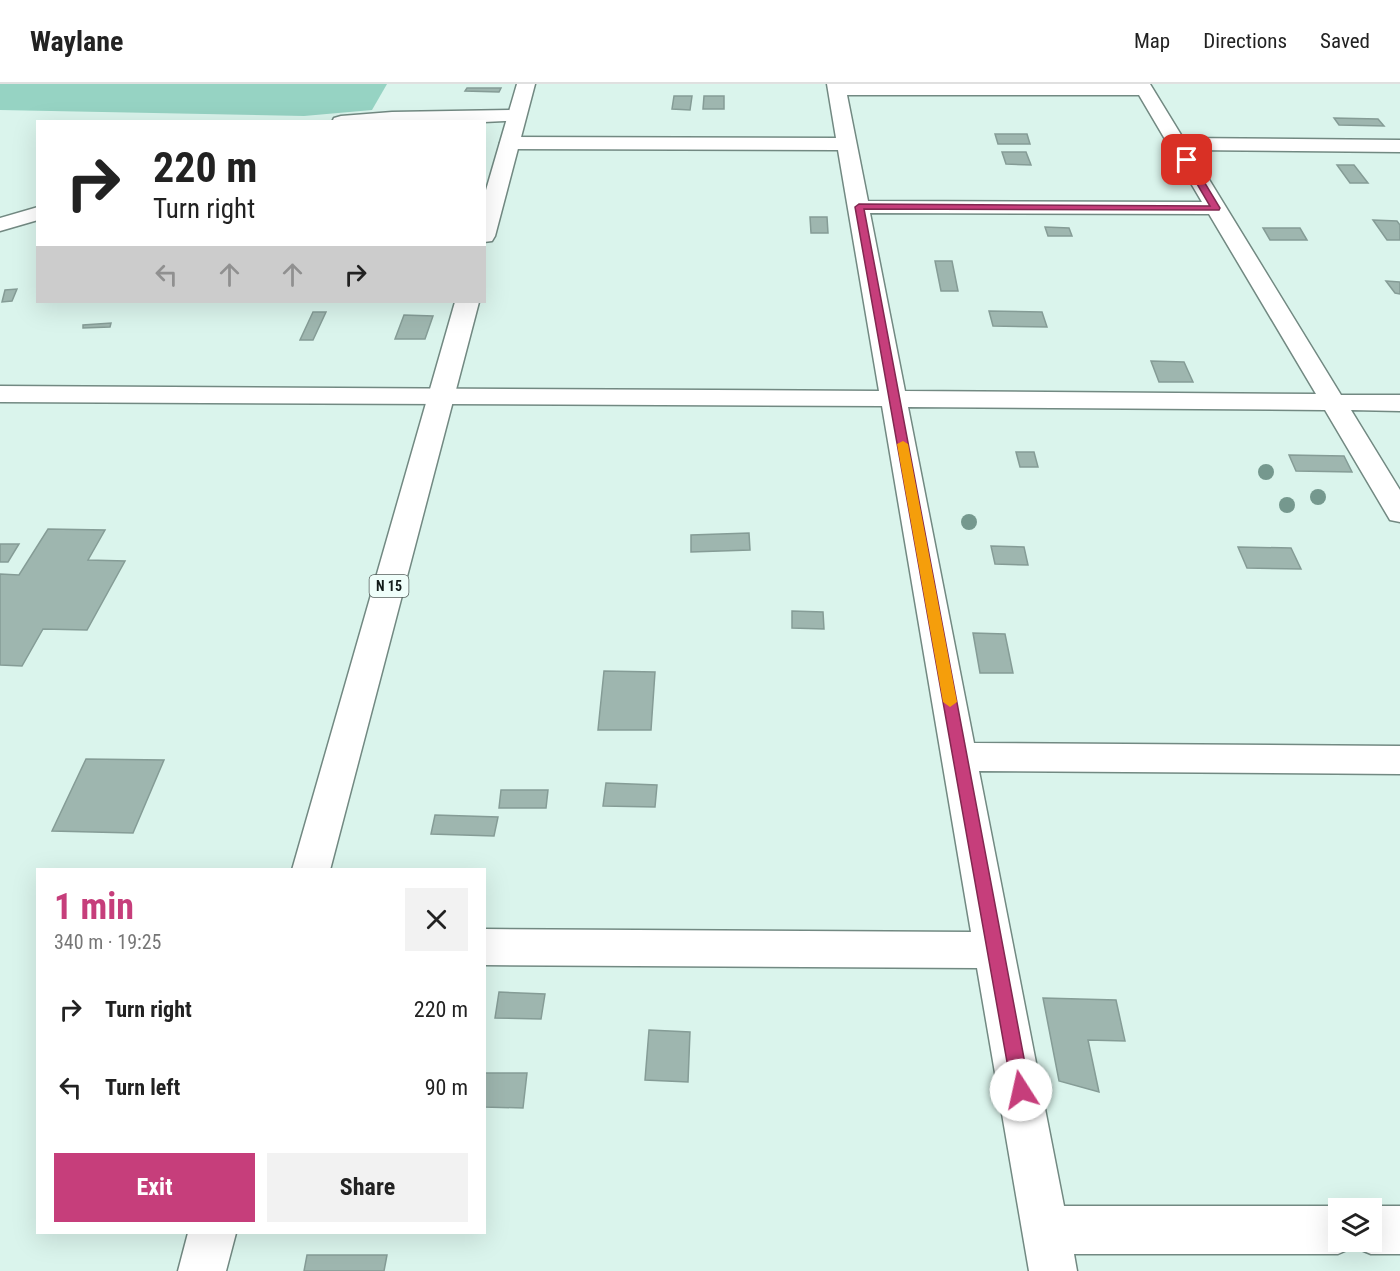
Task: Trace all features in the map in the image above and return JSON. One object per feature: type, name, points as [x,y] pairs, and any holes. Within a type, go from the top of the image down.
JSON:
[{"type":"street","points":[[486,229],[526,84]]},
{"type":"street","points":[[1328,1231],[1049,1250],[837,87],[1142,87],[1400,513]]},
{"type":"street","points":[[366,120],[517,116]]},
{"type":"street","points":[[510,143],[847,144]]},
{"type":"street","points":[[1177,144],[1400,146]]},
{"type":"street","points":[[859,207],[1216,208]]},
{"type":"street","points":[[0,225],[36,214]]},
{"type":"street","name":"N 15","points":[[312,868],[467,303]]},
{"type":"street","points":[[0,394],[441,395],[1400,403]]},
{"type":"street","points":[[960,758],[1400,760]]},
{"type":"street","points":[[486,947],[995,950]]},
{"type":"street","points":[[1382,1230],[1400,1230]]},
{"type":"street","points":[[202,1271],[212,1234]]},
{"type":"green space","points":[[0,84],[387,84],[372,110],[304,116],[0,110]]},
{"type":"building","points":[[467,88],[501,88],[499,92],[465,91]]},
{"type":"building","points":[[674,96],[692,96],[690,110],[672,109]]},
{"type":"building","points":[[704,96],[724,96],[724,109],[703,109]]},
{"type":"building","points":[[1334,118],[1378,119],[1384,126],[1339,125]]},
{"type":"building","points":[[995,134],[1027,134],[1030,144],[998,144]]},
{"type":"building","points":[[1002,152],[1026,152],[1031,165],[1006,164]]},
{"type":"building","points":[[1337,165],[1354,165],[1368,183],[1350,183]]},
{"type":"building","points":[[810,217],[827,217],[828,233],[811,233]]},
{"type":"building","points":[[1373,220],[1397,221],[1400,225],[1400,240],[1387,240]]},
{"type":"building","points":[[1045,227],[1069,228],[1072,236],[1048,236]]},
{"type":"building","points":[[1263,228],[1300,228],[1307,240],[1270,240]]},
{"type":"building","points":[[935,261],[952,261],[958,291],[941,291]]},
{"type":"building","points":[[1386,281],[1400,282],[1400,294],[1395,293]]},
{"type":"building","points":[[17,289],[12,301],[2,302],[5,290]]},
{"type":"building","points":[[989,311],[1042,312],[1047,327],[993,326]]},
{"type":"building","points":[[313,312],[326,312],[313,340],[300,340]]},
{"type":"building","points":[[404,315],[433,316],[425,339],[395,339]]},
{"type":"building","points":[[111,323],[110,327],[83,328],[83,325]]},
{"type":"building","points":[[1151,361],[1184,362],[1193,382],[1159,382]]},
{"type":"building","points":[[1016,452],[1034,452],[1038,467],[1020,467]]},
{"type":"building","points":[[1289,455],[1344,456],[1352,472],[1296,471]]},
{"type":"building","points":[[48,529],[105,530],[88,560],[125,561],[87,630],[43,629],[22,666],[0,665],[0,574],[19,575]]},
{"type":"building","points":[[749,533],[750,550],[691,552],[691,535]]},
{"type":"building","points":[[0,544],[19,544],[8,562],[0,562]]},
{"type":"building","points":[[991,546],[1024,547],[1028,565],[995,564]]},
{"type":"building","points":[[1238,547],[1291,548],[1301,569],[1247,568]]},
{"type":"building","points":[[792,611],[823,612],[824,629],[792,628]]},
{"type":"building","points":[[973,633],[1005,634],[1013,673],[980,673]]},
{"type":"building","points":[[604,671],[655,672],[651,730],[598,730]]},
{"type":"building","points":[[86,759],[164,760],[133,833],[52,831]]},
{"type":"building","points":[[606,783],[657,785],[655,807],[603,806]]},
{"type":"building","points":[[501,790],[548,790],[546,808],[499,808]]},
{"type":"building","points":[[435,815],[498,817],[494,836],[431,834]]},
{"type":"building","points":[[499,992],[545,994],[541,1019],[495,1018]]},
{"type":"building","points":[[1043,998],[1116,1000],[1125,1041],[1088,1040],[1099,1092],[1059,1081]]},
{"type":"building","points":[[649,1030],[690,1032],[688,1082],[645,1080]]},
{"type":"building","points":[[486,1073],[527,1073],[523,1108],[486,1107]]},
{"type":"building","points":[[307,1255],[387,1255],[384,1271],[304,1271]]},
{"type":"slow traffic","points":[[903,444],[950,702]]},
{"type":"route","points":[[1021,1090],[859,207],[1216,208],[1187,160]]}]
